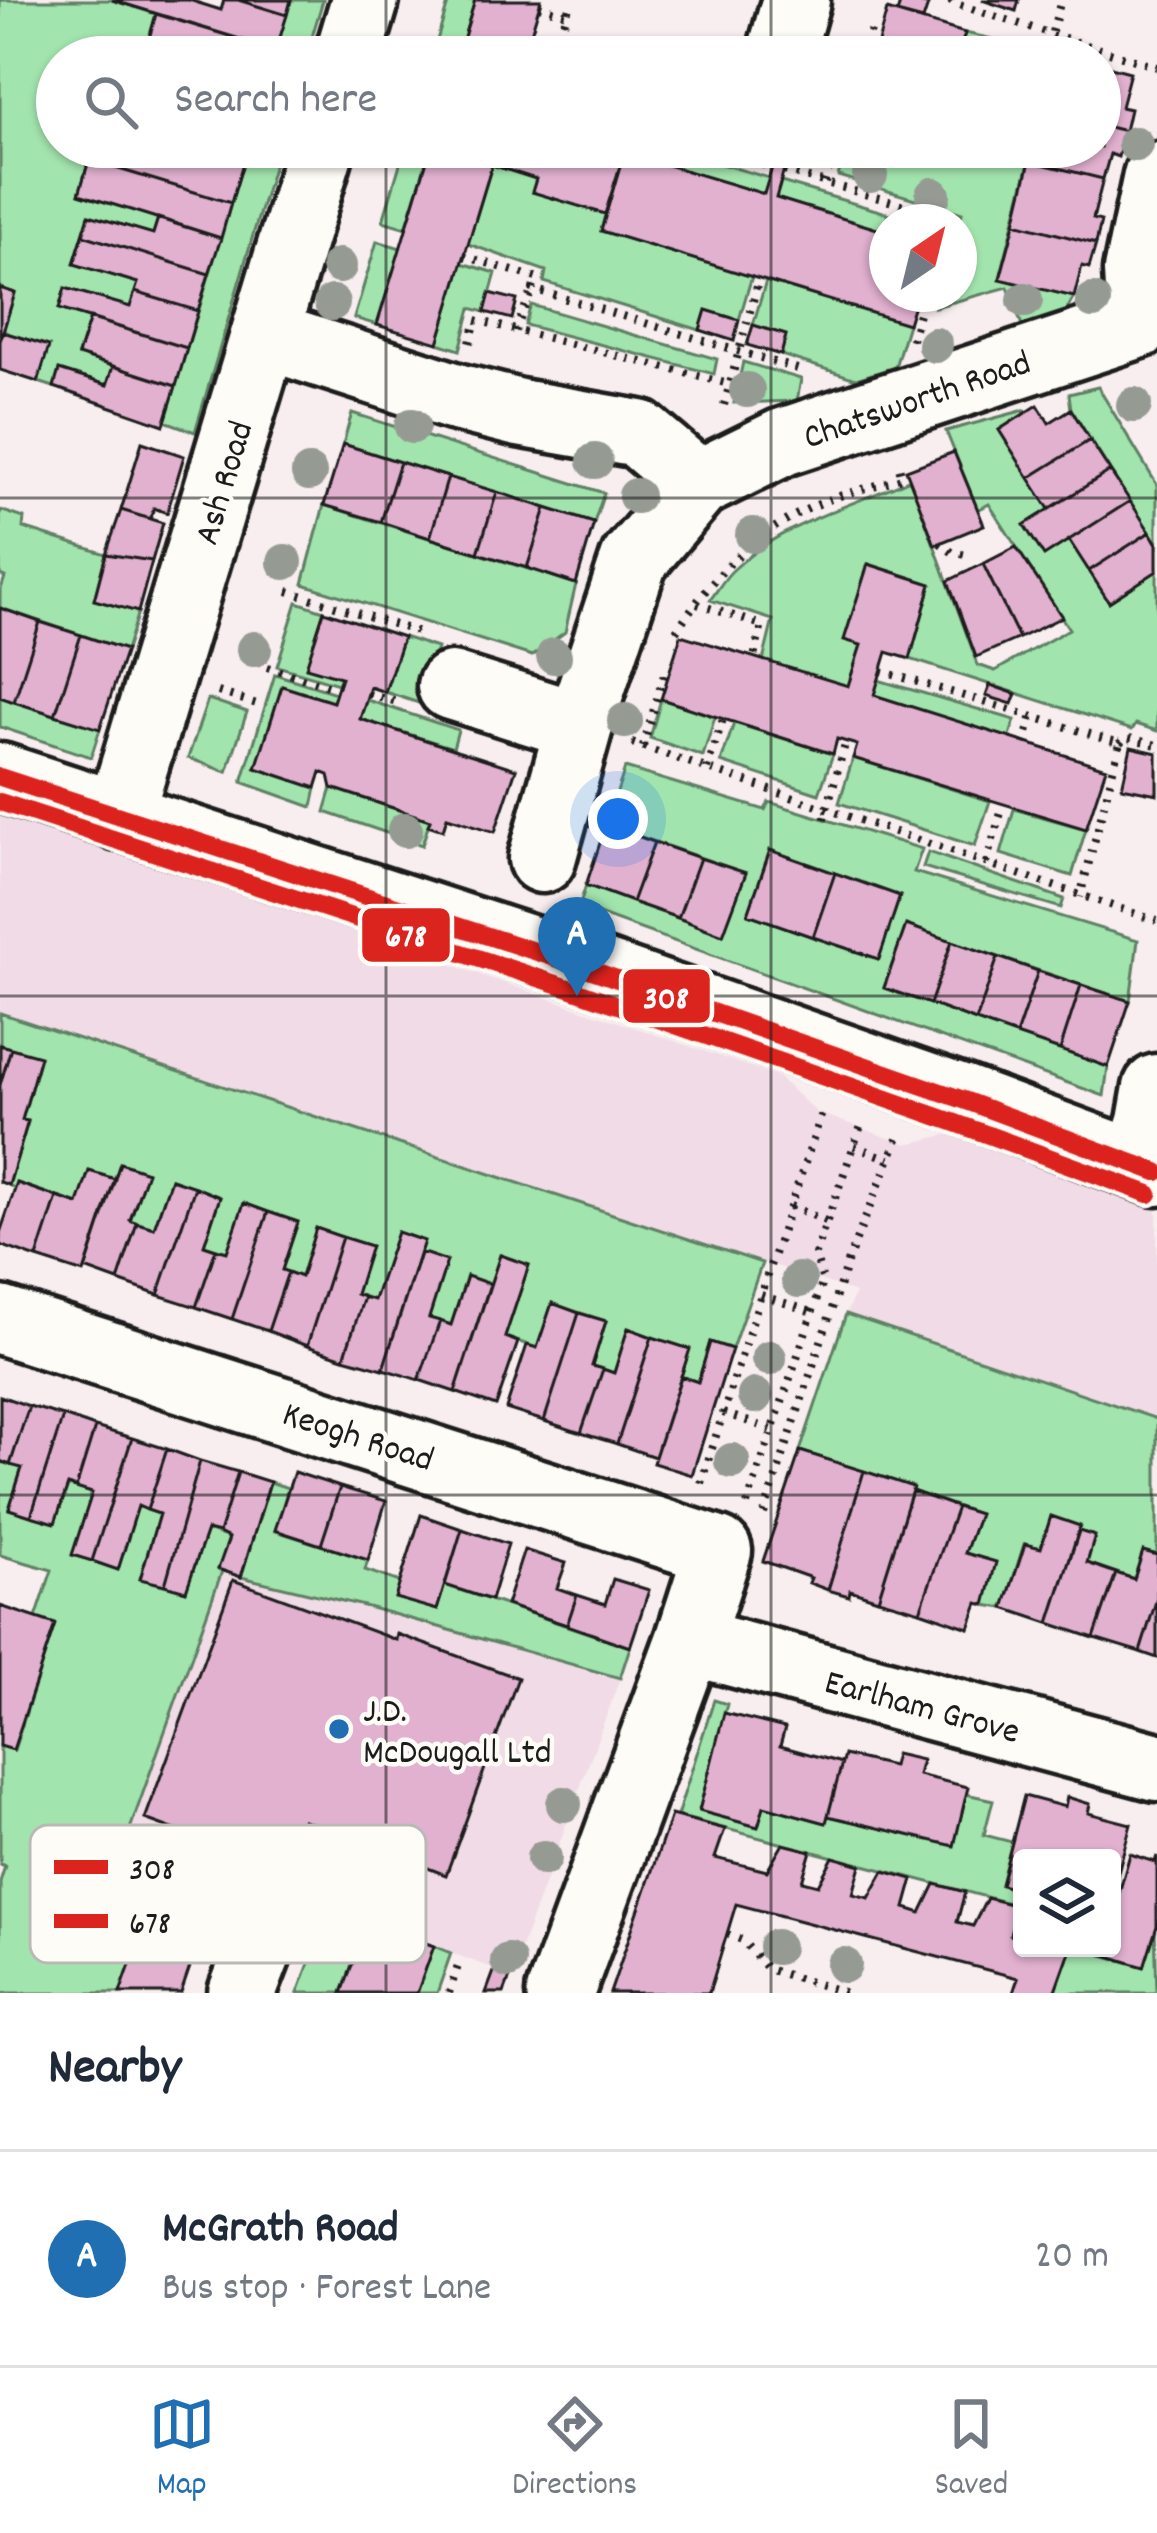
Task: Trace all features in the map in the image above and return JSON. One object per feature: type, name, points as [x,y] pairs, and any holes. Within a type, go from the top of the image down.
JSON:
[{"type":"street","points":[[354,36],[365,0]]},
{"type":"street","points":[[786,36],[796,0]]},
{"type":"street","name":"Ash Road","points":[[119,817],[315,168]]},
{"type":"street","name":"Chatsworth Road","points":[[542,859],[579,726],[634,560],[698,484],[783,442],[861,416],[1148,347],[1137,271],[1157,176]]},
{"type":"street","points":[[265,335],[456,397],[638,434],[698,484]]},
{"type":"street","points":[[452,686],[579,726]]},
{"type":"street","points":[[0,777],[580,966],[1148,1169],[1157,1088]]},
{"type":"street","name":"Keogh Road","points":[[0,1321],[714,1536]]},
{"type":"street","points":[[560,1993],[688,1641],[714,1536]]},
{"type":"street","name":"Earlham Grove","points":[[688,1641],[1157,1767]]},
{"type":"path","points":[[560,36],[571,0]]},
{"type":"path","points":[[950,0],[1064,36]]},
{"type":"path","points":[[1052,32],[1061,0]]},
{"type":"path","points":[[539,5],[567,14]]},
{"type":"path","points":[[869,36],[873,24]]},
{"type":"path","points":[[1121,55],[1157,67]]},
{"type":"path","points":[[825,183],[830,168]]},
{"type":"path","points":[[784,171],[899,204]]},
{"type":"path","points":[[464,256],[536,278],[515,331]]},
{"type":"path","points":[[748,313],[758,279]]},
{"type":"path","points":[[533,289],[832,380],[902,478],[823,502],[784,521],[716,574],[677,628],[671,650]]},
{"type":"path","points":[[476,320],[729,384]]},
{"type":"path","points":[[940,543],[952,552],[971,556]]},
{"type":"path","points":[[697,604],[762,625],[754,658]]},
{"type":"path","points":[[267,667],[337,689]]},
{"type":"path","points":[[643,747],[665,670]]},
{"type":"path","points":[[881,671],[1120,743]]},
{"type":"path","points":[[1024,744],[1032,715]]},
{"type":"path","points":[[707,769],[723,719]]},
{"type":"path","points":[[579,726],[825,814],[1157,921]]},
{"type":"path","points":[[1080,897],[1120,743],[1125,737],[1157,745]]},
{"type":"path","points":[[825,814],[845,741]]},
{"type":"path","points":[[986,863],[1003,806]]},
{"type":"path","points":[[714,1536],[723,1413],[822,1114]]},
{"type":"path","points":[[714,1536],[773,1430],[823,1281],[815,1254],[860,1128]]},
{"type":"path","points":[[714,1536],[743,1539],[762,1520],[839,1287],[897,1141]]},
{"type":"path","points":[[854,1146],[890,1159]]},
{"type":"path","points":[[790,1206],[826,1221]]},
{"type":"path","points":[[761,1295],[812,1312]]},
{"type":"path","points":[[723,1413],[773,1430]]},
{"type":"path","points":[[728,1934],[742,1940],[767,1969],[847,1993]]},
{"type":"path","points":[[448,1993],[460,1960]]},
{"type":"shaded area","points":[[0,811],[777,1076],[816,1112],[897,1141],[908,1144],[958,1132],[1157,1203],[1157,1419],[846,1314],[855,1293],[835,1285],[0,1013]]},
{"type":"shaded area","name":"J.D. McDougall Ltd","points":[[222,1571],[620,1678],[511,1975],[426,1943],[426,1825],[131,1825]]},
{"type":"green space","points":[[0,0],[112,0],[156,14],[150,36],[36,36],[36,168],[87,168],[79,194],[158,218],[153,234],[89,216],[74,263],[138,283],[130,307],[65,288],[59,309],[90,318],[78,355],[113,366],[107,385],[59,371],[54,387],[38,382],[48,346],[3,332],[15,293],[0,288]]},
{"type":"green space","points":[[291,0],[323,0],[312,36],[280,36]]},
{"type":"green space","points":[[449,0],[475,0],[464,36],[438,36]]},
{"type":"green space","points":[[242,168],[273,168],[195,432],[165,421]]},
{"type":"green space","points":[[399,168],[425,168],[406,228],[383,221]]},
{"type":"green space","points":[[491,168],[501,168],[536,179],[533,192],[605,214],[601,231],[752,276],[739,320],[706,310],[700,330],[544,282],[546,271],[468,244]]},
{"type":"green space","points":[[677,168],[735,168],[769,178],[764,194]]},
{"type":"green space","points":[[840,168],[1028,168],[1000,278],[1074,297],[1064,315],[1024,331],[1008,287],[977,295],[977,204],[932,204],[838,176]]},
{"type":"green space","points":[[781,182],[869,208],[869,226],[776,198]]},
{"type":"green space","points":[[377,241],[401,248],[377,325],[354,318]]},
{"type":"green space","points":[[462,263],[496,273],[485,312],[471,308],[460,350],[438,343]]},
{"type":"green space","points":[[766,281],[908,324],[895,367],[856,379],[781,355],[786,335],[753,325]]},
{"type":"green space","points":[[531,305],[717,359],[714,374],[525,325]]},
{"type":"green space","points":[[743,362],[801,379],[797,401],[734,403]]},
{"type":"green space","points":[[1098,387],[1157,485],[1157,544],[1071,409],[1069,394]]},
{"type":"green space","points":[[1025,410],[999,430],[1109,602],[1157,571],[1157,731],[1136,724],[1132,730],[910,659],[931,584],[869,564],[845,639],[861,645],[848,686],[763,661],[773,620],[710,600],[733,570],[773,540],[910,479],[978,665],[995,671],[1069,629],[989,504],[978,510],[946,431]]},
{"type":"green space","points":[[352,413],[604,493],[594,523],[343,444]]},
{"type":"green space","points":[[324,505],[576,584],[565,632],[532,656],[303,584]]},
{"type":"green space","points":[[0,510],[24,518],[23,528],[106,554],[94,600],[138,612],[126,650],[0,608],[5,577],[0,575]]},
{"type":"green space","points":[[297,602],[324,611],[307,666],[341,677],[338,684],[277,666]]},
{"type":"green space","points":[[403,637],[437,648],[419,703],[385,692]]},
{"type":"green space","points":[[275,674],[336,693],[333,702],[256,768],[316,788],[312,807],[242,782]]},
{"type":"green space","points":[[878,680],[1015,720],[1009,739],[874,695]]},
{"type":"green space","points":[[0,697],[100,729],[91,757],[0,727]]},
{"type":"green space","points":[[208,699],[247,712],[227,772],[188,758]]},
{"type":"green space","points":[[661,699],[715,717],[703,756],[650,738]]},
{"type":"green space","points":[[367,700],[458,730],[453,748],[360,719]]},
{"type":"green space","points":[[734,723],[833,754],[819,794],[721,762]]},
{"type":"green space","points":[[853,758],[990,801],[975,846],[839,803]]},
{"type":"green space","points":[[625,768],[765,810],[769,802],[922,849],[914,872],[1138,940],[1130,1001],[906,926],[884,987],[1108,1067],[1104,1096],[579,907],[586,885],[723,934],[745,873],[606,825]],"holes":[[[770,851],[900,897],[878,959],[748,914]]]},
{"type":"green space","points":[[332,788],[430,820],[422,845],[325,812]]},
{"type":"green space","points":[[1014,809],[1086,829],[1072,876],[1001,854]]},
{"type":"green space","points":[[928,852],[1064,899],[1061,908],[923,867]]},
{"type":"green space","points":[[0,1013],[762,1263],[732,1349],[710,1342],[698,1382],[681,1376],[689,1349],[628,1329],[614,1373],[592,1366],[606,1321],[553,1304],[537,1348],[505,1337],[529,1265],[501,1255],[490,1284],[467,1277],[451,1325],[429,1318],[420,1252],[423,1241],[398,1232],[374,1300],[356,1294],[370,1246],[317,1229],[301,1277],[282,1270],[298,1222],[245,1204],[227,1252],[204,1245],[220,1197],[171,1179],[154,1228],[130,1220],[146,1172],[115,1179],[89,1171],[78,1204],[18,1183],[15,1189],[9,1185],[28,1122],[22,1120],[40,1057],[0,1045]]},
{"type":"green space","points":[[846,1314],[1157,1419],[1157,1555],[1143,1551],[1134,1579],[1087,1563],[1094,1536],[1051,1517],[1041,1548],[1024,1544],[1004,1608],[985,1605],[995,1562],[965,1553],[978,1514],[800,1451]]},
{"type":"green space","points":[[0,1461],[22,1468],[9,1509],[55,1523],[68,1485],[92,1493],[73,1555],[118,1569],[138,1506],[159,1514],[141,1579],[186,1591],[207,1530],[229,1538],[222,1571],[131,1825],[30,1825],[30,1963],[131,1963],[120,1993],[0,1993],[0,1882],[5,1866],[0,1864],[0,1746],[14,1750],[55,1624],[36,1618],[52,1570],[0,1555]]},
{"type":"green space","points":[[270,1482],[288,1488],[276,1531],[368,1560],[365,1570],[400,1582],[396,1598],[437,1610],[445,1585],[630,1647],[620,1678],[368,1607],[241,1577]]},
{"type":"green space","points":[[714,1700],[727,1704],[699,1811],[757,1827],[764,1806],[825,1823],[828,1816],[954,1845],[966,1794],[993,1800],[984,1835],[1012,1842],[1001,1884],[1013,1888],[1013,1904],[677,1816]]},
{"type":"green space","points":[[1155,1926],[1157,1993],[1055,1993],[1067,1957],[1109,1957],[1144,1967]]},
{"type":"green space","points":[[434,1946],[451,1953],[437,1993],[417,1993]]},
{"type":"green space","points":[[309,1963],[353,1963],[342,1993],[298,1993]]},
{"type":"building","points":[[112,0],[189,0],[221,10],[224,0],[238,0],[287,15],[280,36],[230,36]]},
{"type":"building","points":[[238,0],[291,0],[287,15]]},
{"type":"building","points":[[475,0],[541,0],[530,36],[464,36]]},
{"type":"building","points":[[901,0],[928,5],[923,20],[897,13]]},
{"type":"building","points":[[982,0],[1019,0],[1016,11]]},
{"type":"building","points":[[887,10],[965,33],[964,36],[880,36]]},
{"type":"building","points":[[156,14],[229,36],[150,36]]},
{"type":"building","points":[[1121,70],[1130,72],[1121,107]]},
{"type":"building","points":[[1121,107],[1130,109],[1125,131],[1121,130]]},
{"type":"building","points":[[87,168],[115,168],[231,203],[221,238],[79,194]]},
{"type":"building","points":[[115,168],[242,168],[231,203]]},
{"type":"building","points":[[425,168],[491,168],[438,343],[377,325]]},
{"type":"building","points":[[501,168],[619,168],[605,214],[532,192],[536,179]]},
{"type":"building","points":[[619,168],[677,168],[764,194],[772,168],[784,168],[776,198],[869,226],[869,312],[912,312],[908,324],[601,231]]},
{"type":"building","points":[[1028,168],[1058,168],[1103,179],[1093,219],[1101,221],[1096,244],[1015,223]]},
{"type":"building","points":[[1058,168],[1106,168],[1103,179]]},
{"type":"building","points":[[89,215],[153,234],[158,218],[221,238],[209,274],[83,235]]},
{"type":"building","points":[[1015,223],[1096,244],[1089,268],[1082,266],[1074,297],[1000,279]]},
{"type":"building","points":[[83,235],[209,274],[198,311],[135,292],[138,283],[74,264]]},
{"type":"building","points":[[0,288],[15,293],[0,341]]},
{"type":"building","points":[[65,288],[130,307],[135,292],[198,311],[187,348],[59,309]]},
{"type":"building","points":[[490,293],[517,300],[512,319],[485,312]]},
{"type":"building","points":[[706,310],[739,320],[734,341],[700,330]]},
{"type":"building","points":[[90,318],[187,348],[176,386],[78,355]]},
{"type":"building","points":[[753,325],[786,335],[781,355],[747,345]]},
{"type":"building","points":[[3,332],[49,346],[38,382],[0,370]]},
{"type":"building","points":[[113,366],[176,386],[164,425],[54,387],[59,370],[107,385]]},
{"type":"building","points":[[1038,405],[1049,423],[1071,409],[1090,440],[1029,478],[999,430]]},
{"type":"building","points":[[1090,440],[1110,471],[1049,509],[1029,478]]},
{"type":"building","points":[[142,442],[184,456],[167,513],[154,508],[150,519],[121,510]]},
{"type":"building","points":[[343,444],[400,462],[381,522],[324,505]]},
{"type":"building","points":[[954,452],[984,525],[935,545],[906,470]]},
{"type":"building","points":[[400,462],[448,477],[430,538],[381,522]]},
{"type":"building","points":[[1110,471],[1130,501],[1044,556],[1024,525]]},
{"type":"building","points":[[448,477],[497,492],[478,553],[430,538]]},
{"type":"building","points":[[497,492],[546,508],[527,568],[478,553]]},
{"type":"building","points":[[1130,501],[1150,532],[1089,571],[1069,540]]},
{"type":"building","points":[[546,508],[594,523],[576,584],[527,568]]},
{"type":"building","points":[[121,510],[163,523],[152,561],[106,554]]},
{"type":"building","points":[[1150,532],[1157,544],[1157,571],[1109,602],[1089,571]]},
{"type":"building","points":[[1016,547],[1062,617],[1019,638],[983,564]]},
{"type":"building","points":[[106,554],[152,561],[138,612],[94,600]]},
{"type":"building","points":[[868,564],[931,584],[910,659],[887,652],[874,695],[1106,768],[1086,829],[853,758],[857,745],[837,739],[833,754],[661,699],[681,635],[848,686],[861,645],[844,640]]},
{"type":"building","points":[[983,564],[1019,638],[976,657],[948,581]]},
{"type":"building","points":[[0,608],[40,622],[14,702],[0,697]]},
{"type":"building","points":[[324,611],[403,637],[385,692],[370,687],[360,719],[516,769],[495,832],[447,817],[443,830],[428,825],[430,820],[332,788],[329,775],[321,772],[316,788],[256,768],[282,686],[333,702],[341,677],[306,667]]},
{"type":"building","points":[[40,622],[81,635],[55,715],[14,702]]},
{"type":"building","points":[[81,635],[126,650],[100,729],[55,715]]},
{"type":"building","points":[[990,685],[1016,694],[1012,704],[986,696]]},
{"type":"building","points":[[1131,747],[1157,753],[1157,794],[1122,787]]},
{"type":"building","points":[[606,825],[654,842],[632,902],[586,885]]},
{"type":"building","points":[[654,842],[700,858],[678,918],[632,902]]},
{"type":"building","points":[[770,850],[835,873],[813,937],[748,914]]},
{"type":"building","points":[[700,858],[746,873],[723,935],[678,918]]},
{"type":"building","points":[[835,873],[900,896],[879,959],[813,937]]},
{"type":"building","points":[[906,925],[952,941],[930,1004],[884,988]]},
{"type":"building","points":[[952,941],[998,957],[976,1021],[930,1004]]},
{"type":"building","points":[[998,957],[1038,971],[1016,1035],[976,1021]]},
{"type":"building","points":[[1038,971],[1081,985],[1060,1050],[1016,1035]]},
{"type":"building","points":[[1081,985],[1130,1001],[1108,1067],[1060,1050]]},
{"type":"building","points":[[0,1045],[11,1048],[0,1085]]},
{"type":"building","points":[[11,1048],[40,1056],[9,1185],[0,1182],[0,1085]]},
{"type":"building","points":[[120,1163],[147,1172],[130,1220],[137,1223],[118,1281],[85,1269]]},
{"type":"building","points":[[89,1171],[115,1179],[84,1273],[37,1258],[57,1197],[78,1204]]},
{"type":"building","points":[[171,1179],[195,1187],[158,1295],[118,1281],[137,1223],[154,1228]]},
{"type":"building","points":[[17,1183],[57,1197],[37,1258],[0,1245]]},
{"type":"building","points":[[195,1187],[220,1197],[204,1245],[216,1249],[196,1307],[158,1295]]},
{"type":"building","points":[[244,1203],[268,1212],[232,1319],[196,1307],[216,1249],[227,1252]]},
{"type":"building","points":[[268,1212],[298,1222],[282,1270],[288,1272],[268,1331],[232,1319]]},
{"type":"building","points":[[316,1228],[342,1237],[307,1346],[268,1331],[288,1272],[301,1277]]},
{"type":"building","points":[[397,1232],[424,1241],[383,1369],[344,1358],[364,1297],[374,1300]]},
{"type":"building","points":[[342,1237],[371,1246],[356,1294],[364,1297],[344,1358],[307,1346]]},
{"type":"building","points":[[420,1252],[447,1261],[429,1318],[440,1321],[419,1380],[383,1369]]},
{"type":"building","points":[[500,1255],[529,1265],[505,1337],[518,1342],[496,1406],[455,1392]]},
{"type":"building","points":[[467,1276],[490,1284],[455,1392],[419,1380],[440,1321],[451,1325]]},
{"type":"building","points":[[552,1303],[579,1313],[544,1421],[506,1409],[527,1345],[537,1348]]},
{"type":"building","points":[[579,1313],[606,1321],[592,1366],[603,1369],[581,1433],[544,1421]]},
{"type":"building","points":[[628,1328],[652,1337],[617,1444],[581,1433],[603,1369],[614,1373]]},
{"type":"building","points":[[652,1337],[690,1349],[655,1457],[617,1444]]},
{"type":"building","points":[[710,1342],[732,1349],[692,1475],[653,1463],[681,1376],[698,1382]]},
{"type":"building","points":[[0,1396],[29,1406],[10,1465],[0,1461]]},
{"type":"building","points":[[29,1406],[63,1416],[31,1516],[9,1509],[22,1468],[10,1465]]},
{"type":"building","points":[[63,1416],[95,1427],[76,1488],[68,1485],[55,1523],[31,1516]]},
{"type":"building","points":[[95,1427],[132,1438],[92,1561],[72,1555],[92,1493],[76,1488]]},
{"type":"building","points":[[132,1438],[167,1449],[147,1510],[138,1506],[118,1570],[92,1561]]},
{"type":"building","points":[[167,1449],[200,1461],[165,1585],[140,1579],[159,1514],[147,1510]]},
{"type":"building","points":[[800,1451],[864,1471],[828,1590],[809,1583],[811,1578],[763,1561]]},
{"type":"building","points":[[200,1461],[238,1472],[219,1533],[207,1530],[186,1591],[165,1585]]},
{"type":"building","points":[[864,1471],[913,1487],[878,1599],[850,1590],[849,1596],[828,1590]]},
{"type":"building","points":[[238,1472],[270,1482],[241,1577],[218,1569],[229,1538],[219,1533]]},
{"type":"building","points":[[294,1472],[340,1487],[321,1545],[275,1530]]},
{"type":"building","points":[[340,1487],[386,1501],[368,1560],[321,1545]]},
{"type":"building","points":[[912,1491],[957,1507],[920,1611],[878,1599]]},
{"type":"building","points":[[957,1507],[979,1514],[965,1553],[996,1562],[985,1605],[978,1603],[969,1628],[920,1611]]},
{"type":"building","points":[[421,1515],[462,1529],[437,1610],[395,1598]]},
{"type":"building","points":[[1051,1516],[1080,1526],[1049,1623],[1004,1608],[1025,1544],[1041,1548]]},
{"type":"building","points":[[462,1529],[508,1544],[491,1600],[445,1585]]},
{"type":"building","points":[[1079,1531],[1095,1536],[1087,1563],[1116,1573],[1094,1638],[1049,1623]]},
{"type":"building","points":[[524,1550],[566,1563],[557,1588],[577,1595],[567,1625],[506,1605]]},
{"type":"building","points":[[1143,1551],[1157,1555],[1157,1598],[1140,1652],[1094,1638],[1116,1573],[1134,1579]]},
{"type":"building","points":[[613,1579],[649,1590],[630,1647],[567,1625],[577,1595],[605,1604]]},
{"type":"building","name":"J.D. McDougall Ltd","points":[[233,1580],[396,1640],[397,1634],[518,1678],[446,1875],[426,1867],[426,1825],[316,1825],[303,1820],[301,1825],[161,1825],[145,1819]]},
{"type":"building","points":[[1157,1598],[1157,1658],[1140,1652]]},
{"type":"building","points":[[0,1606],[55,1624],[13,1750],[0,1746]]},
{"type":"building","points":[[724,1713],[785,1728],[780,1746],[842,1763],[826,1823],[764,1806],[758,1827],[699,1811]]},
{"type":"building","points":[[895,1754],[922,1760],[918,1775],[968,1787],[954,1846],[828,1816],[844,1755],[892,1766]]},
{"type":"building","points":[[1024,1796],[1065,1807],[1067,1797],[1090,1804],[1088,1813],[1131,1824],[1121,1861],[1121,1849],[1013,1849],[1013,1888],[1001,1885]]},
{"type":"building","points":[[671,1815],[725,1829],[715,1858],[767,1871],[783,1844],[811,1851],[802,1881],[818,1885],[833,1857],[861,1865],[853,1894],[869,1898],[884,1871],[913,1879],[905,1908],[921,1913],[935,1884],[965,1892],[957,1922],[973,1926],[987,1898],[1013,1905],[1013,1957],[1068,1957],[1055,1993],[1013,1993],[1018,1978],[736,1904],[709,1993],[610,1993]]},
{"type":"building","points":[[1130,1854],[1155,1862],[1157,1856],[1157,1926],[1144,1967],[1112,1957],[1121,1957],[1121,1886]]},
{"type":"building","points":[[426,1943],[434,1946],[417,1993],[342,1993],[353,1963],[426,1963]]},
{"type":"building","points":[[131,1963],[191,1964],[181,1993],[120,1993]]},
{"type":"building","points":[[495,1969],[511,1975],[504,1993],[486,1993]]},
{"type":"transit line","name":"308","points":[[0,777],[580,966],[1157,1172]]},
{"type":"transit line","name":"678","points":[[0,802],[572,989],[1149,1194]]},
{"type":"place","name":"McGrath Road","points":[[577,996]]},
{"type":"place","name":"J.D. McDougall Ltd","points":[[339,1729]]}]
